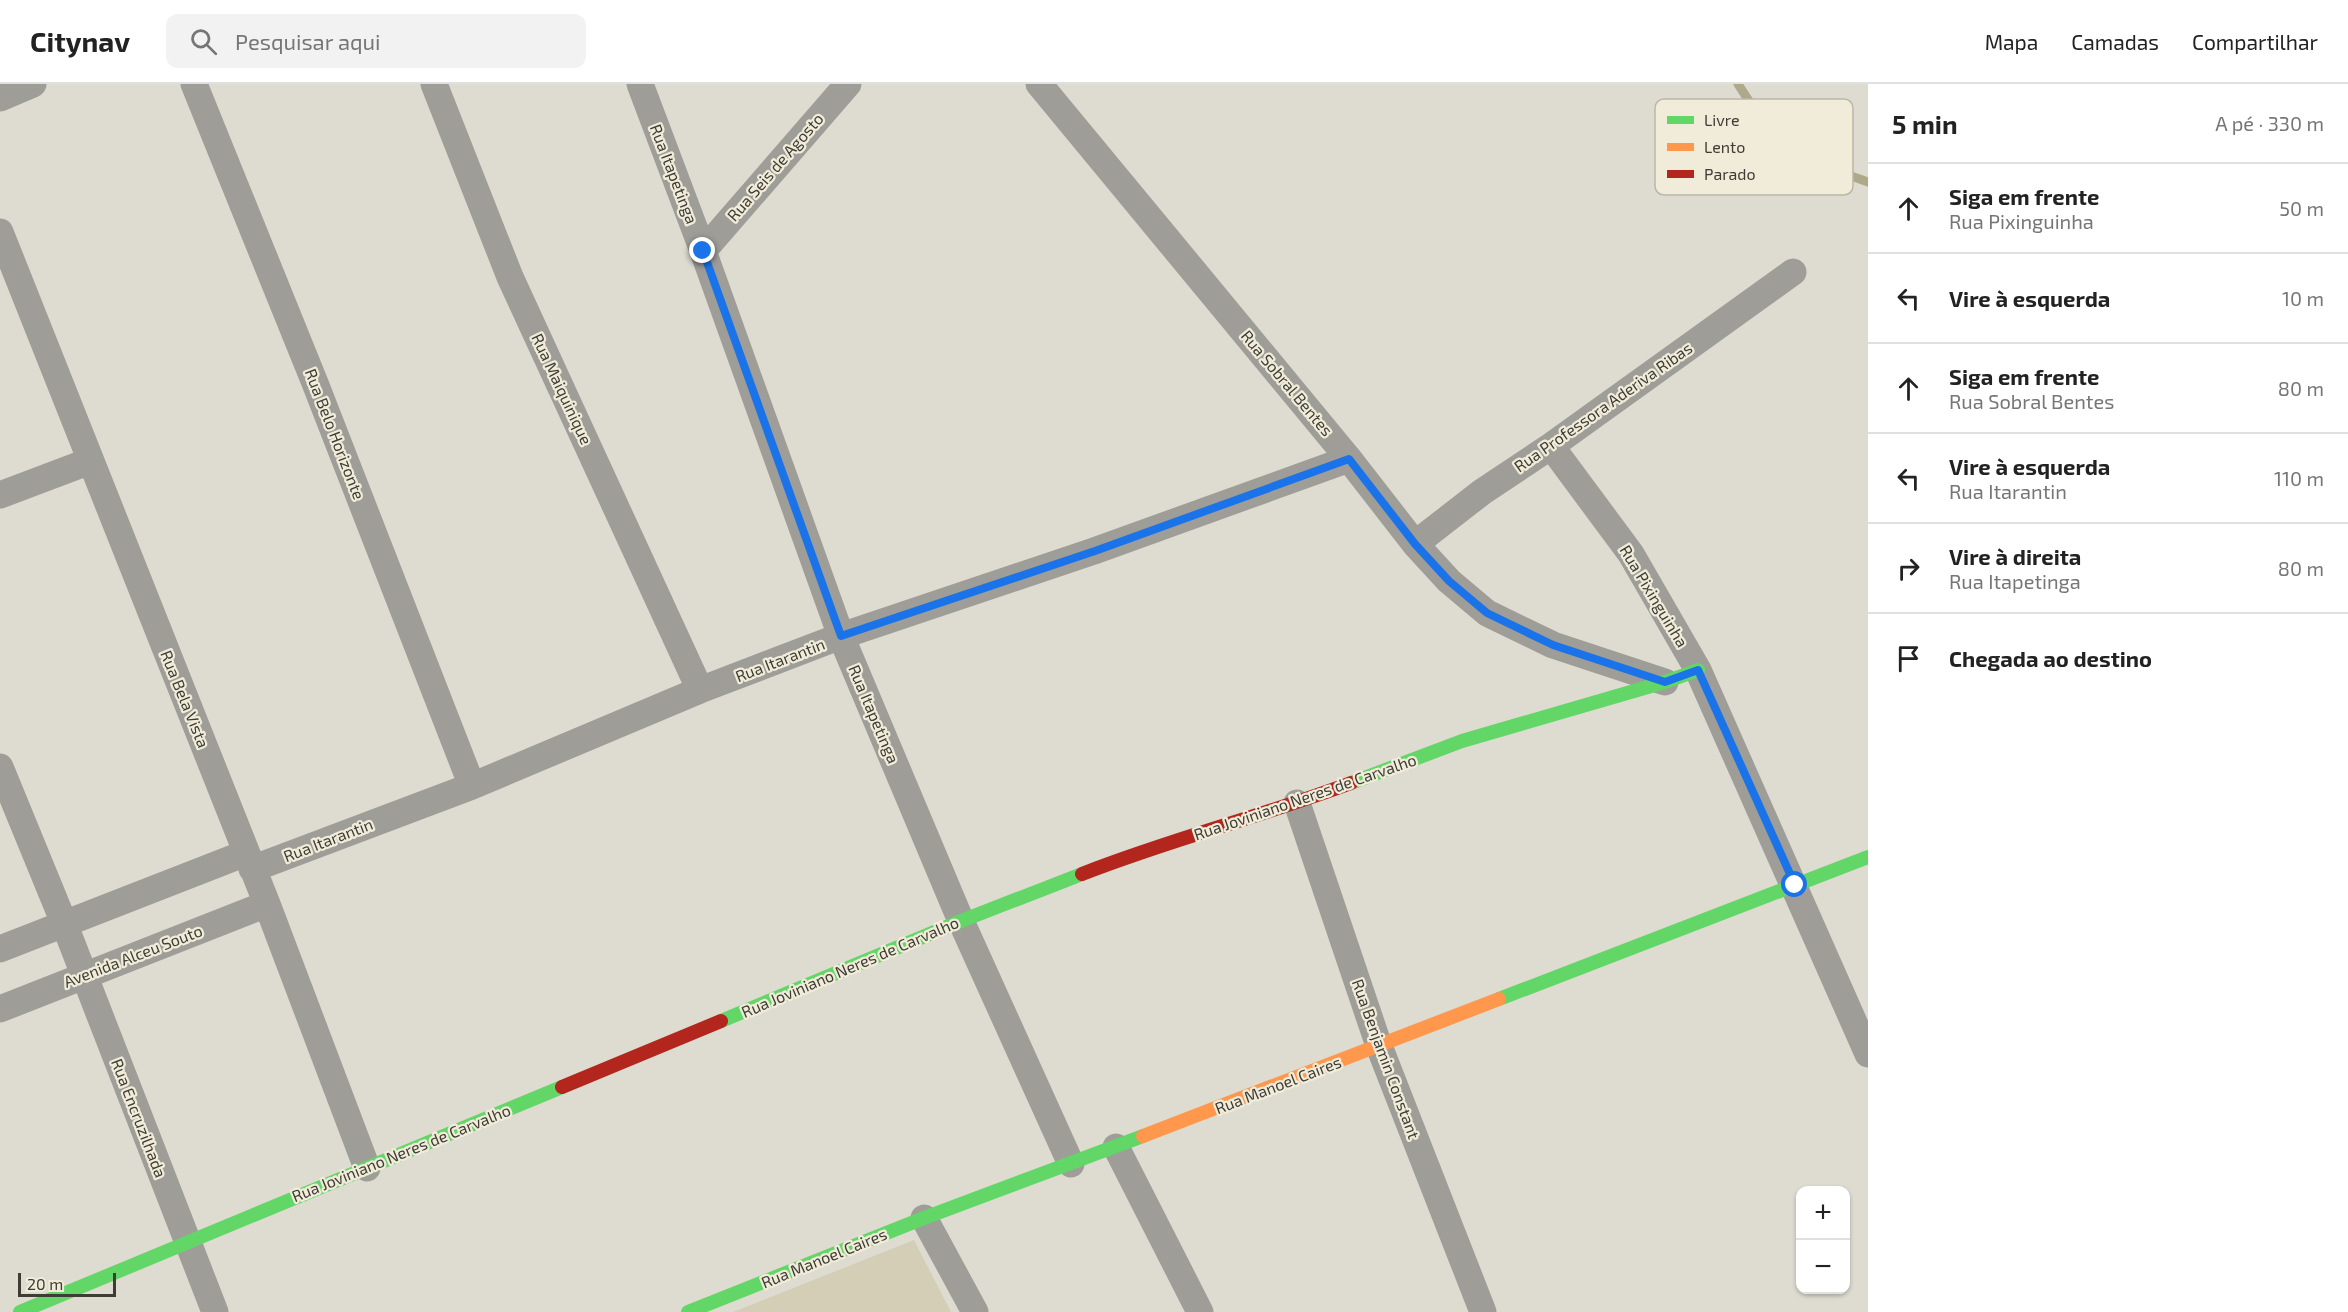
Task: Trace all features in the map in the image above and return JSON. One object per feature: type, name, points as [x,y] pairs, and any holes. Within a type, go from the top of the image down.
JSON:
[{"type":"street","points":[[0,98],[33,84]]},
{"type":"street","name":"Rua Belo Horizonte","points":[[194,84],[315,383],[472,786]]},
{"type":"street","name":"Rua Maiquinique","points":[[434,84],[510,277],[700,690]]},
{"type":"street","name":"Rua Itapetinga","points":[[640,84],[703,251],[841,636],[961,921],[1071,1164]]},
{"type":"street","name":"Rua Seis de Agosto","points":[[703,251],[848,84]]},
{"type":"street","name":"Rua Sobral Bentes","points":[[1039,84],[1349,459],[1415,544],[1449,581],[1487,613],[1553,645],[1665,682]]},
{"type":"street","name":"Rua Bela Vista","points":[[0,232],[267,904],[367,1168]]},
{"type":"street","name":"Rua Professora Aderiva Ribas","points":[[1415,544],[1482,492],[1551,446],[1793,272]]},
{"type":"street","name":"Rua Pixinguinha","points":[[1551,446],[1631,554],[1698,670],[1868,1054]]},
{"type":"street","name":"Rua Itarantin","points":[[249,861],[472,786],[700,690],[841,636],[1095,551],[1349,459]]},
{"type":"street","points":[[0,495],[90,461]]},
{"type":"street","name":"Rua Joviniano Neres de Carvalho","points":[[20,1312],[961,921],[1123,858],[1297,803],[1462,741],[1665,682],[1698,670]]},
{"type":"street","name":"Rua Encruzilhada","points":[[0,767],[64,923],[215,1312]]},
{"type":"street","name":"Rua Benjamin Constant","points":[[1297,803],[1379,1046],[1483,1312]]},
{"type":"street","name":"Rua Manoel Caires","points":[[688,1312],[924,1218],[1116,1147],[1868,857]]},
{"type":"street","points":[[0,949],[64,923],[249,861]]},
{"type":"street","name":"Avenida Alceu Souto","points":[[0,1009],[267,904]]},
{"type":"street","points":[[1116,1147],[1200,1312]]},
{"type":"street","points":[[924,1218],[975,1312]]},
{"type":"shaded area","points":[[914,1240],[951,1312],[733,1312]]},
{"type":"waterway","points":[[1738,84],[1748,99]]},
{"type":"waterway","points":[[1853,177],[1868,182]]},
{"type":"traffic: fast","points":[[1351,783],[1462,741],[1665,682],[1698,670]]},
{"type":"traffic: fast","points":[[1499,999],[1868,857]]},
{"type":"traffic: fast","points":[[721,1021],[961,921],[1082,874]]},
{"type":"traffic: fast","points":[[20,1312],[562,1087]]},
{"type":"traffic: fast","points":[[688,1312],[924,1218],[1143,1136]]},
{"type":"traffic: slow","points":[[1143,1136],[1499,999]]},
{"type":"traffic: jam","points":[[1082,874],[1351,783]]},
{"type":"traffic: jam","points":[[562,1087],[721,1021]]},
{"type":"route","points":[[703,251],[841,636],[1095,551],[1349,459],[1415,544],[1449,581],[1487,613],[1553,645],[1665,682],[1698,670],[1795,885]]}]
